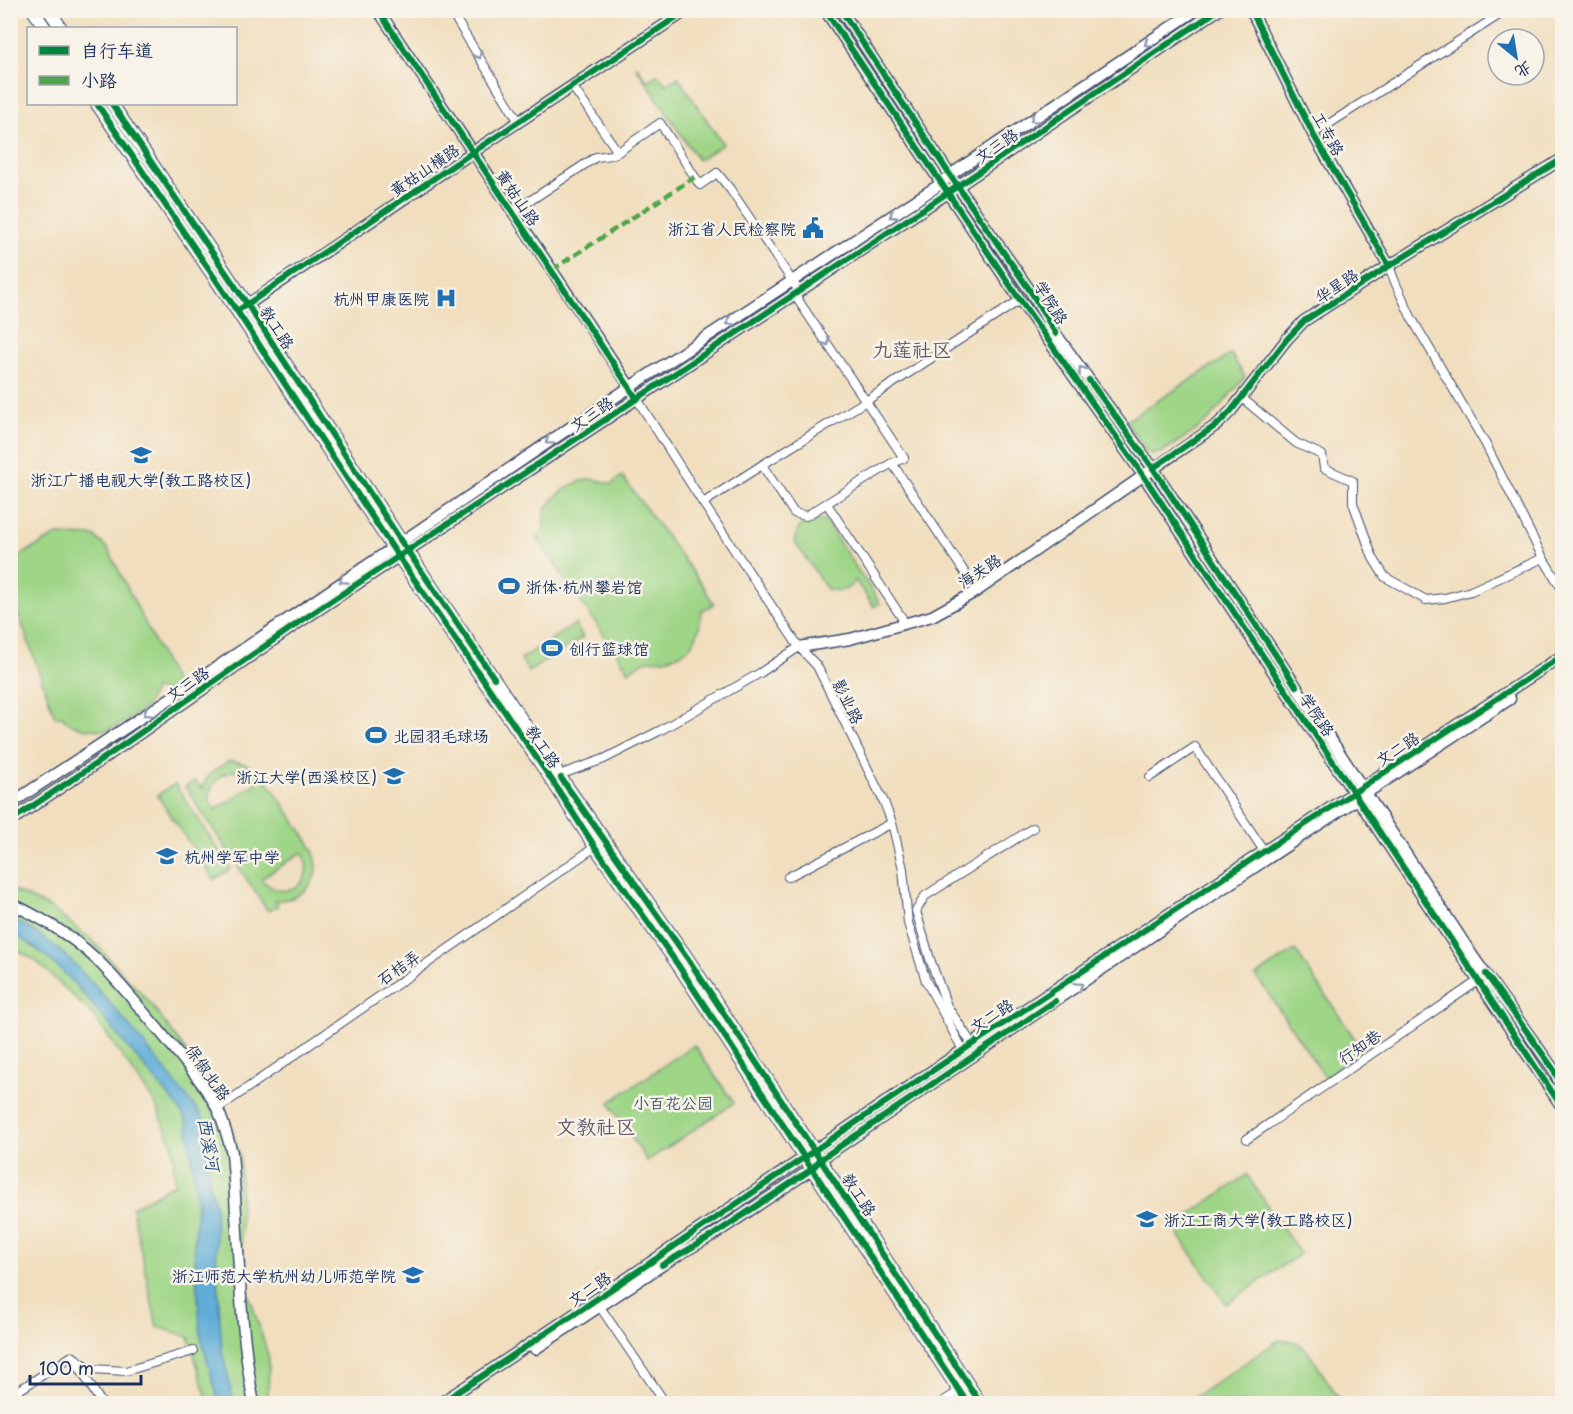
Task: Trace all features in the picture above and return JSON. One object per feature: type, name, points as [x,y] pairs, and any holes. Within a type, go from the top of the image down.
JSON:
[{"type":"main road","points":[[33,10],[44,27]]},
{"type":"main road","points":[[49,10],[60,27]]},
{"type":"main road","name":"黄姑山路","points":[[378,10],[637,399]]},
{"type":"main road","name":"黄姑山横路","points":[[242,307],[687,10]]},
{"type":"main road","name":"学院路","points":[[825,10],[1031,292],[1053,330],[1153,468],[1360,792]]},
{"type":"main road","name":"学院路","points":[[841,10],[1020,300],[1411,863],[1563,1107]]},
{"type":"main road","name":"文三路","points":[[10,804],[400,549],[637,399],[796,292],[1196,10]]},
{"type":"main road","name":"文三路","points":[[10,821],[301,621],[630,387],[792,281],[950,184],[1218,10]]},
{"type":"main road","name":"工专路","points":[[1251,10],[1313,134],[1389,266]]},
{"type":"main road","name":"教工路","points":[[98,105],[242,307]]},
{"type":"main road","name":"教工路","points":[[113,105],[595,847],[981,1404]]},
{"type":"main road","name":"华星路","points":[[1153,468],[1218,424],[1304,321],[1563,159]]},
{"type":"main road","name":"海关路","points":[[799,647],[850,639],[932,616],[977,591],[1153,468]]},
{"type":"main road","name":"教工路","points":[[400,549],[688,959],[968,1404]]},
{"type":"main road","name":"文二路","points":[[813,1159],[1563,656]]},
{"type":"main road","name":"文二路","points":[[439,1404],[598,1303],[713,1234],[968,1047],[1264,851],[1563,665]]},
{"type":"main road","name":"保俶北路","points":[[10,903],[42,918],[103,965],[201,1083],[217,1109],[232,1153],[243,1324],[254,1404]]},
{"type":"main road","name":"学院路","points":[[1482,978],[1554,1070],[1563,1088]]},
{"type":"main road","name":"文二路","points":[[452,1404],[598,1303]]},
{"type":"street","points":[[443,10],[452,13],[519,122]]},
{"type":"street","points":[[1313,134],[1508,10]]},
{"type":"street","points":[[572,86],[618,152]]},
{"type":"street","points":[[513,212],[596,157],[618,152],[660,123],[700,185],[717,173],[792,281],[796,292],[904,458],[892,463],[806,516],[794,513],[762,465]]},
{"type":"street","points":[[1389,266],[1411,317],[1485,442],[1542,558],[1563,589]]},
{"type":"street","points":[[703,503],[866,402],[1020,300]]},
{"type":"street","points":[[1242,398],[1296,443],[1322,455],[1324,468],[1353,481],[1353,503],[1373,558],[1385,577],[1407,590],[1426,600],[1445,598],[1471,591],[1542,558]]},
{"type":"street","name":"影业路","points":[[637,399],[799,647],[817,666],[884,802],[892,824],[903,869],[908,923],[926,981],[968,1047]]},
{"type":"street","points":[[892,463],[977,591]]},
{"type":"street","points":[[827,504],[902,618],[903,625]]},
{"type":"street","points":[[559,775],[604,759],[661,730],[760,673],[799,647]]},
{"type":"street","points":[[1150,777],[1195,747],[1264,851]]},
{"type":"street","points":[[788,877],[892,824]]},
{"type":"street","points":[[968,1047],[947,1006],[916,911],[925,897],[1033,828]]},
{"type":"street","name":"石桔弄","points":[[217,1109],[595,847]]},
{"type":"street","name":"行知巷","points":[[1246,1139],[1482,978]]},
{"type":"street","points":[[598,1303],[666,1404]]},
{"type":"street","points":[[72,1356],[91,1369],[126,1371],[192,1351]]},
{"type":"street","points":[[10,1396],[72,1356]]},
{"type":"street","points":[[72,1356],[102,1404]]},
{"type":"street","points":[[939,1404],[960,1391]]},
{"type":"green space","points":[[636,65],[647,81],[658,74],[666,85],[678,77],[723,144],[698,160]]},
{"type":"green space","points":[[1231,354],[1245,377],[1209,420],[1160,453],[1151,454],[1144,449],[1126,421]]},
{"type":"green space","points":[[622,476],[714,604],[701,611],[699,628],[688,649],[673,657],[645,661],[629,671],[536,537],[544,531],[547,508],[566,489],[578,482],[591,479],[611,484]]},
{"type":"green space","points":[[814,519],[825,521],[880,603],[874,607],[855,580],[850,587],[843,590],[827,589],[794,541],[800,527]]},
{"type":"green space","points":[[57,535],[94,536],[108,549],[176,685],[164,692],[155,688],[146,707],[125,722],[106,730],[85,729],[69,723],[62,716],[55,717],[11,593],[10,564]]},
{"type":"green space","name":"创行篮球馆","points":[[575,624],[583,637],[528,672],[521,659]]},
{"type":"green space","points":[[230,761],[248,765],[262,775],[310,844],[316,858],[315,875],[308,887],[289,899],[275,900],[278,906],[268,911],[185,787],[195,781],[202,789],[209,775]],"holes":[[[233,771],[247,774],[257,783],[215,810],[209,796],[213,784],[223,774]],[[302,852],[306,863],[306,873],[303,881],[297,887],[280,890],[270,887],[261,879]]]},
{"type":"green space","points":[[175,784],[231,869],[214,880],[157,795]]},
{"type":"green space","points":[[10,889],[49,907],[92,940],[150,1003],[198,1067],[227,1115],[240,1156],[241,1269],[269,1358],[268,1403],[208,1403],[189,1337],[157,1327],[132,1208],[175,1183],[173,1147],[155,1103],[93,1015],[35,960],[11,947]]},
{"type":"green space","points":[[1295,950],[1363,1051],[1325,1077],[1256,976]]},
{"type":"green space","name":"小百花公园","points":[[694,1045],[734,1103],[647,1161],[609,1103]]},
{"type":"green space","points":[[1247,1175],[1300,1254],[1226,1304],[1173,1226]]},
{"type":"green space","points":[[1279,1340],[1296,1342],[1307,1350],[1340,1400],[1336,1404],[1194,1403],[1192,1399]]},
{"type":"water","points":[[11,919],[41,936],[80,970],[200,1113],[205,1123],[209,1181],[215,1203],[222,1350],[234,1403],[219,1403],[201,1338],[194,1248],[197,1202],[187,1122],[178,1107],[74,983],[44,955],[11,932]]},
{"type":"marked path","points":[[552,270],[695,177]]},
{"type":"cycle path","points":[[378,10],[637,399]]},
{"type":"cycle path","points":[[240,309],[687,10]]},
{"type":"cycle path","points":[[825,10],[1020,300],[1143,475],[1562,1107]]},
{"type":"cycle path","points":[[841,10],[1031,292],[1056,334]]},
{"type":"cycle path","points":[[10,821],[301,621],[958,186],[1218,10]]},
{"type":"cycle path","points":[[1251,10],[1313,134],[1389,266]]},
{"type":"cycle path","points":[[98,105],[392,547],[595,847],[678,965],[968,1404]]},
{"type":"cycle path","points":[[113,105],[494,678]]},
{"type":"cycle path","points":[[1153,468],[1218,424],[1304,321],[1562,159]]},
{"type":"cycle path","points":[[1089,380],[1153,468],[1296,686]]},
{"type":"cycle path","points":[[439,1404],[1037,1001],[1562,656]]},
{"type":"cycle path","points":[[561,778],[688,959],[981,1404]]},
{"type":"cycle path","points":[[1486,974],[1554,1070],[1562,1088]]},
{"type":"cycle path","points":[[662,1265],[713,1235],[812,1169],[821,1159],[1055,1001]]},
{"type":"place","name":"浙江省人民检察院","points":[[813,228]]},
{"type":"place","name":"杭州甲康医院","points":[[446,298]]},
{"type":"place","name":"浙江广播电视大学(教工路校区)","points":[[141,455]]},
{"type":"place","name":"浙体·杭州攀岩馆","points":[[509,586]]},
{"type":"place","name":"创行篮球馆","points":[[552,648]]},
{"type":"place","name":"北园羽毛球场","points":[[376,735]]},
{"type":"place","name":"浙江大学(西溪校区)","points":[[394,776]]},
{"type":"place","name":"杭州学军中学","points":[[167,856]]},
{"type":"place","name":"浙江工商大学(教工路校区)","points":[[1147,1219]]},
{"type":"place","name":"浙江师范大学杭州幼儿师范学院","points":[[413,1275]]},
{"type":"district","name":"九莲社区","points":[[912,349]]},
{"type":"district","name":"文教社区","points":[[596,1126]]},
{"type":"water label","name":"西溪河","points":[[210,1144]]}]
